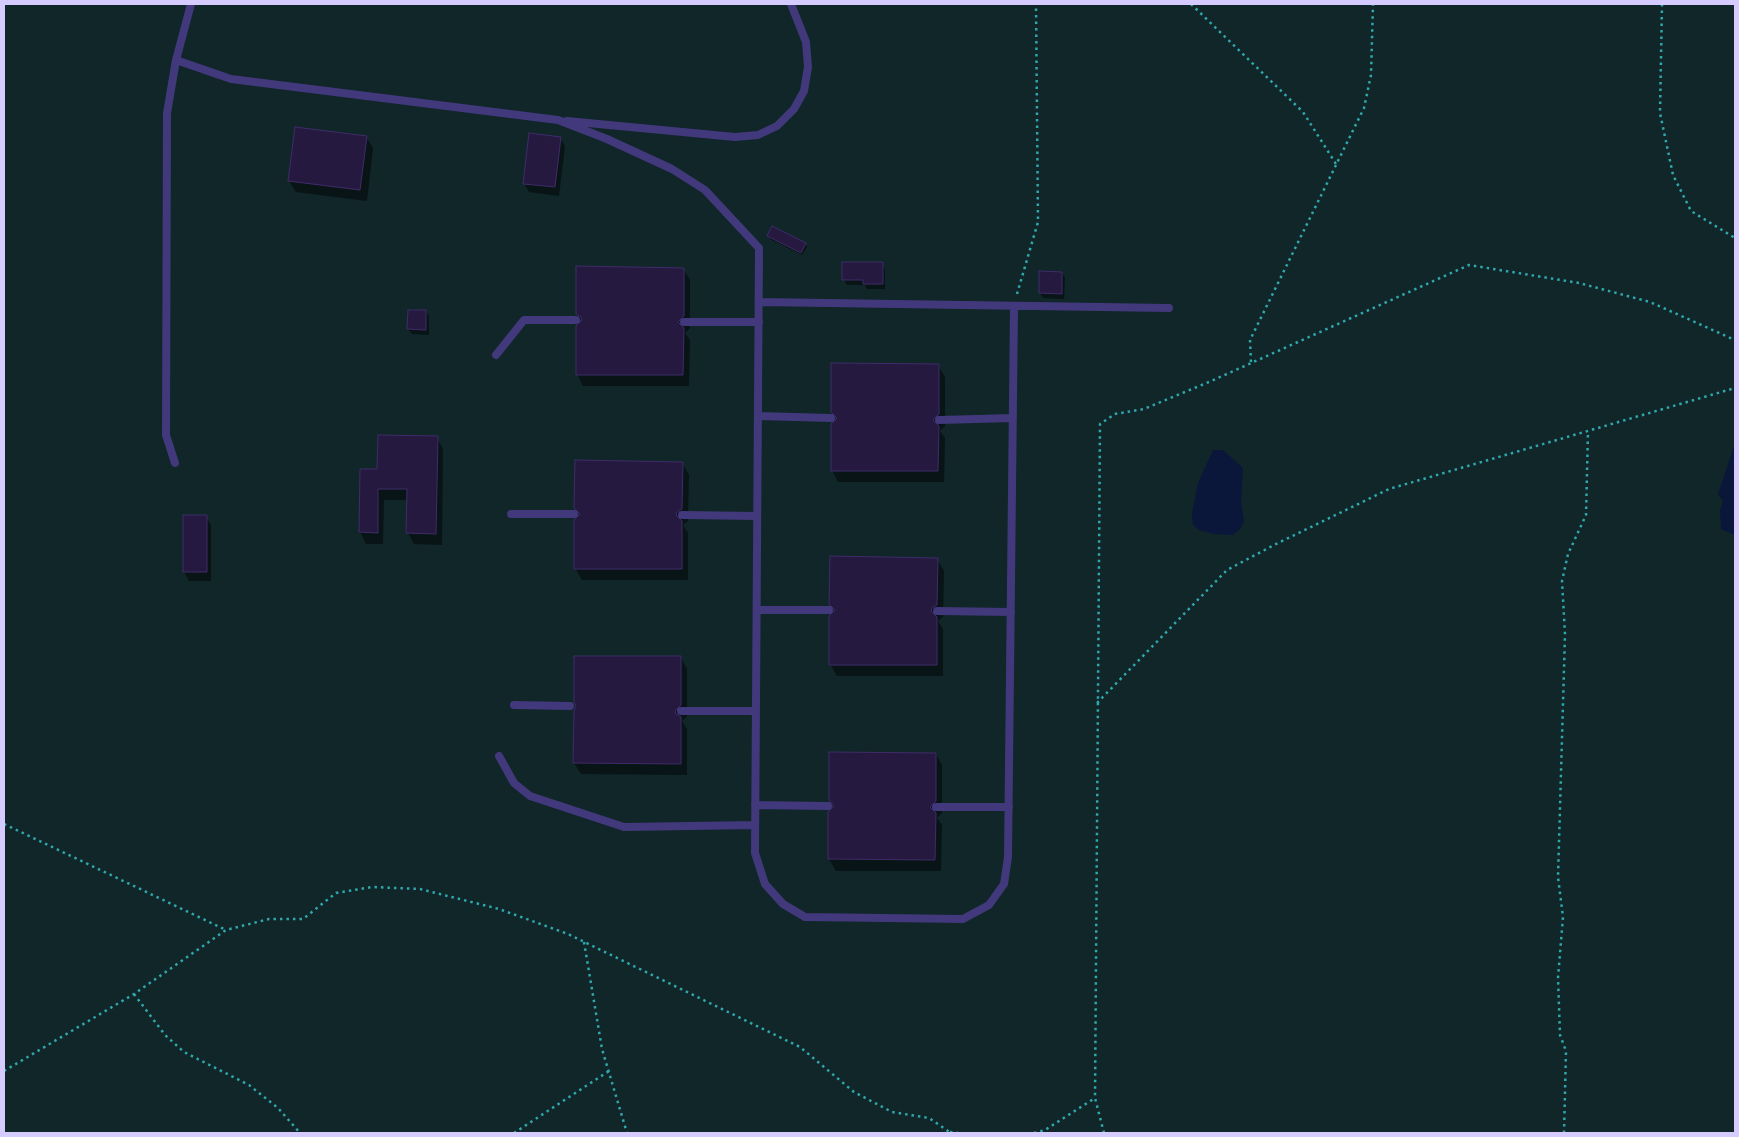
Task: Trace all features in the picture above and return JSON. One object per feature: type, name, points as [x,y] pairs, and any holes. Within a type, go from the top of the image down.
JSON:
[{"type":"lane","points":[[175,463],[167,440],[166,415],[167,113],[176,60],[191,4]]},
{"type":"lane","points":[[176,60],[232,79],[558,120],[735,137],[758,135],[778,126],[794,109],[804,91],[808,68],[806,42],[792,4]]},
{"type":"lane","points":[[558,120],[607,139],[672,169],[705,190],[759,248],[755,853],[765,884],[783,904],[805,917],[963,919],[989,905],[1004,884],[1008,857],[1014,307]]},
{"type":"lane","points":[[759,302],[1169,308]]},
{"type":"lane","points":[[496,355],[524,320],[576,320]]},
{"type":"lane","points":[[684,322],[759,322]]},
{"type":"lane","points":[[758,416],[831,418]]},
{"type":"lane","points":[[939,420],[1013,418]]},
{"type":"lane","points":[[511,514],[574,514]]},
{"type":"lane","points":[[682,515],[757,516]]},
{"type":"lane","points":[[756,610],[830,610]]},
{"type":"lane","points":[[937,611],[1011,612]]},
{"type":"lane","points":[[514,705],[570,706]]},
{"type":"lane","points":[[681,711],[756,712]]},
{"type":"lane","points":[[499,756],[514,783],[530,796],[624,827],[755,825]]},
{"type":"lane","points":[[755,805],[828,806]]},
{"type":"lane","points":[[936,806],[1008,807]]},
{"type":"path","points":[[1014,307],[1038,222],[1036,4]]},
{"type":"path","points":[[1191,4],[1303,112],[1336,164]]},
{"type":"path","points":[[1251,362],[1250,340],[1364,108],[1371,75],[1373,4]]},
{"type":"path","points":[[1662,4],[1660,113],[1673,175],[1691,210],[1735,238]]},
{"type":"path","points":[[1104,1133],[1095,1098],[1100,424],[1114,414],[1144,408],[1469,265],[1579,283],[1650,302],[1735,340]]},
{"type":"path","points":[[1097,703],[1227,570],[1389,489],[1735,388]]},
{"type":"path","points":[[1564,1133],[1566,1051],[1560,1035],[1558,978],[1563,917],[1558,877],[1565,634],[1562,581],[1568,554],[1586,515],[1588,431]]},
{"type":"path","points":[[4,824],[226,930]]},
{"type":"path","points":[[4,1071],[134,994],[226,930],[269,919],[303,920],[336,893],[372,887],[420,888],[499,909],[584,942],[800,1048],[854,1092],[892,1112],[929,1118],[951,1132],[958,1133]]},
{"type":"path","points":[[584,942],[602,1049],[627,1133]]},
{"type":"path","points":[[134,994],[165,1035],[184,1052],[249,1085],[278,1108],[300,1133]]},
{"type":"path","points":[[514,1133],[609,1071]]},
{"type":"path","points":[[1034,1133],[1045,1130],[1095,1098]]},
{"type":"green space","points":[[4,4],[1735,4],[1735,1133],[4,1133]]},
{"type":"water","points":[[1735,443],[1735,535],[1721,529],[1720,510],[1723,501],[1718,494]]},
{"type":"water","points":[[1213,450],[1223,450],[1243,468],[1241,502],[1244,521],[1241,528],[1233,535],[1214,534],[1199,530],[1193,525],[1192,514],[1198,483]]},
{"type":"building","points":[[295,127],[367,136],[360,190],[288,181]]},
{"type":"building","points":[[529,133],[561,137],[555,187],[523,184]]},
{"type":"building","points":[[772,226],[806,243],[801,253],[767,236]]},
{"type":"building","points":[[842,262],[883,262],[883,284],[863,284],[863,280],[842,280]]},
{"type":"building","points":[[576,266],[684,268],[684,316],[678,322],[684,328],[683,375],[576,375],[576,326],[582,320],[576,314]]},
{"type":"building","points":[[1039,271],[1062,272],[1062,294],[1039,293]]},
{"type":"building","points":[[408,310],[426,310],[426,330],[407,329]]},
{"type":"building","points":[[831,363],[939,364],[939,414],[933,420],[939,426],[938,471],[831,471],[831,424],[837,418],[831,412]]},
{"type":"building","points":[[378,435],[438,436],[436,534],[406,533],[407,489],[378,489],[378,533],[359,532],[360,469],[377,469]]},
{"type":"building","points":[[575,460],[683,462],[682,509],[676,515],[682,521],[682,569],[574,569],[574,520],[580,514],[574,508]]},
{"type":"building","points":[[183,515],[207,515],[207,572],[183,572]]},
{"type":"building","points":[[830,556],[938,558],[937,605],[931,611],[937,617],[937,665],[829,665],[829,616],[835,610],[829,604]]},
{"type":"building","points":[[574,656],[681,656],[681,705],[675,711],[681,717],[681,764],[573,763],[574,710],[576,706],[574,702]]},
{"type":"building","points":[[829,752],[936,753],[936,801],[930,807],[936,813],[935,860],[828,859],[828,812],[834,806],[829,800]]}]
